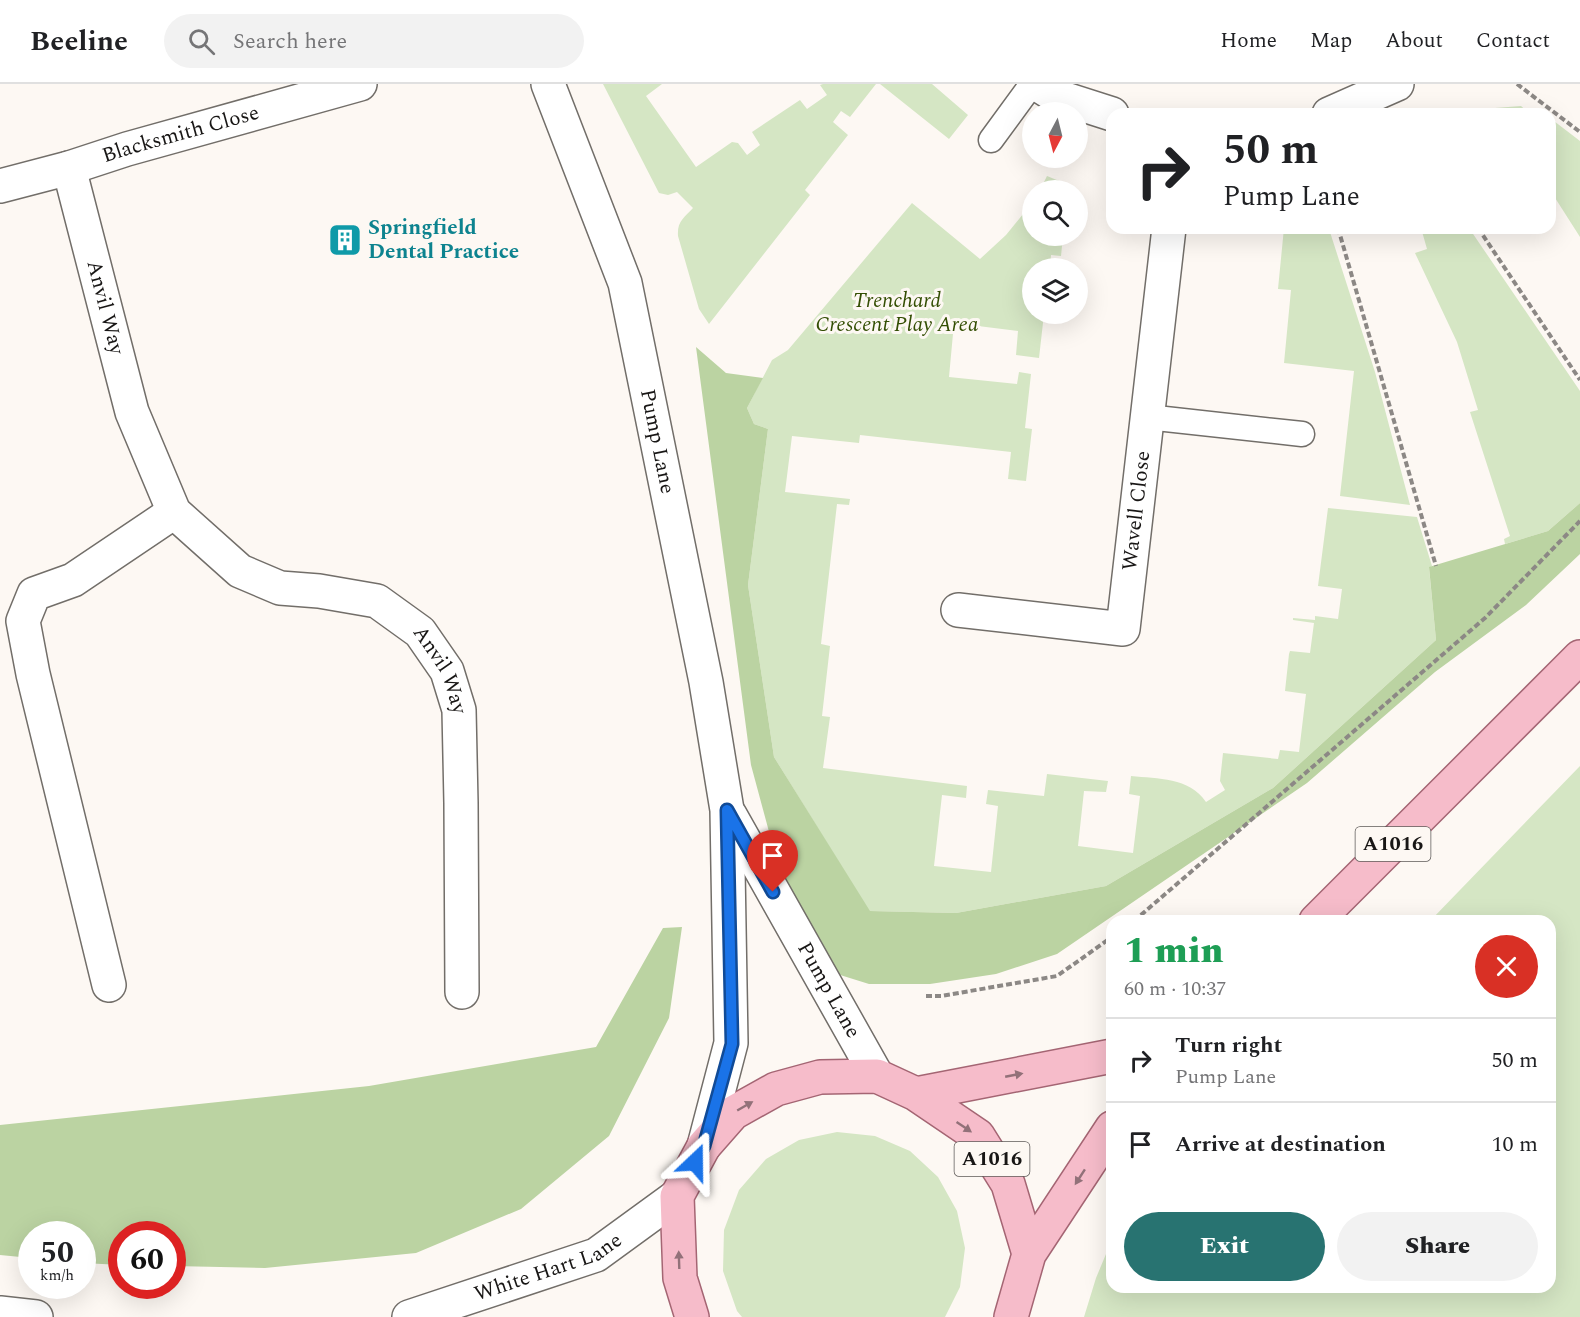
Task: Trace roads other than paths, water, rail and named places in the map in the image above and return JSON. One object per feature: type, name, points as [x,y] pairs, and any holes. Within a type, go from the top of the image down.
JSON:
[{"type":"main road","name":"A1016","points":[[1322,915],[1580,657]]},
{"type":"main road","points":[[916,1094],[1106,1057]]},
{"type":"main road","name":"A1016","points":[[677,1196],[704,1146],[733,1113],[776,1089],[820,1077],[877,1076],[916,1094],[978,1136],[1008,1184],[1029,1254]]},
{"type":"main road","points":[[1012,1316],[1029,1254],[1106,1137]]},
{"type":"main road","points":[[677,1196],[680,1278],[692,1317]]},
{"type":"street","name":"Blacksmith Close","points":[[0,186],[360,84]]},
{"type":"street","name":"Pump Lane","points":[[548,84],[625,283],[706,682],[727,810],[732,1044],[704,1146]]},
{"type":"street","points":[[1037,84],[1056,96],[1106,112]]},
{"type":"street","points":[[1342,108],[1396,84]]},
{"type":"street","name":"Anvil Way","points":[[69,168],[132,412],[174,512],[240,571],[280,588],[319,591],[377,601],[420,632],[447,671],[459,710],[462,992]]},
{"type":"street","name":"Wavell Close","points":[[958,610],[1123,629],[1167,234]]},
{"type":"street","points":[[109,985],[33,674],[23,621],[34,594],[73,580],[174,512]]},
{"type":"street","name":"Pump Lane","points":[[727,810],[877,1076]]},
{"type":"street","name":"White Hart Lane","points":[[409,1317],[596,1255],[677,1196]]},
{"type":"street","points":[[0,1313],[36,1317]]},
{"type":"lane","points":[[991,140],[1032,84]]},
{"type":"lane","points":[[1147,417],[1302,434]]},
{"type":"place","name":"Springfield Dental Practice","points":[[345,240]]},
{"type":"park label","name":"Trenchard Crescent Play Area","points":[[897,313]]}]
